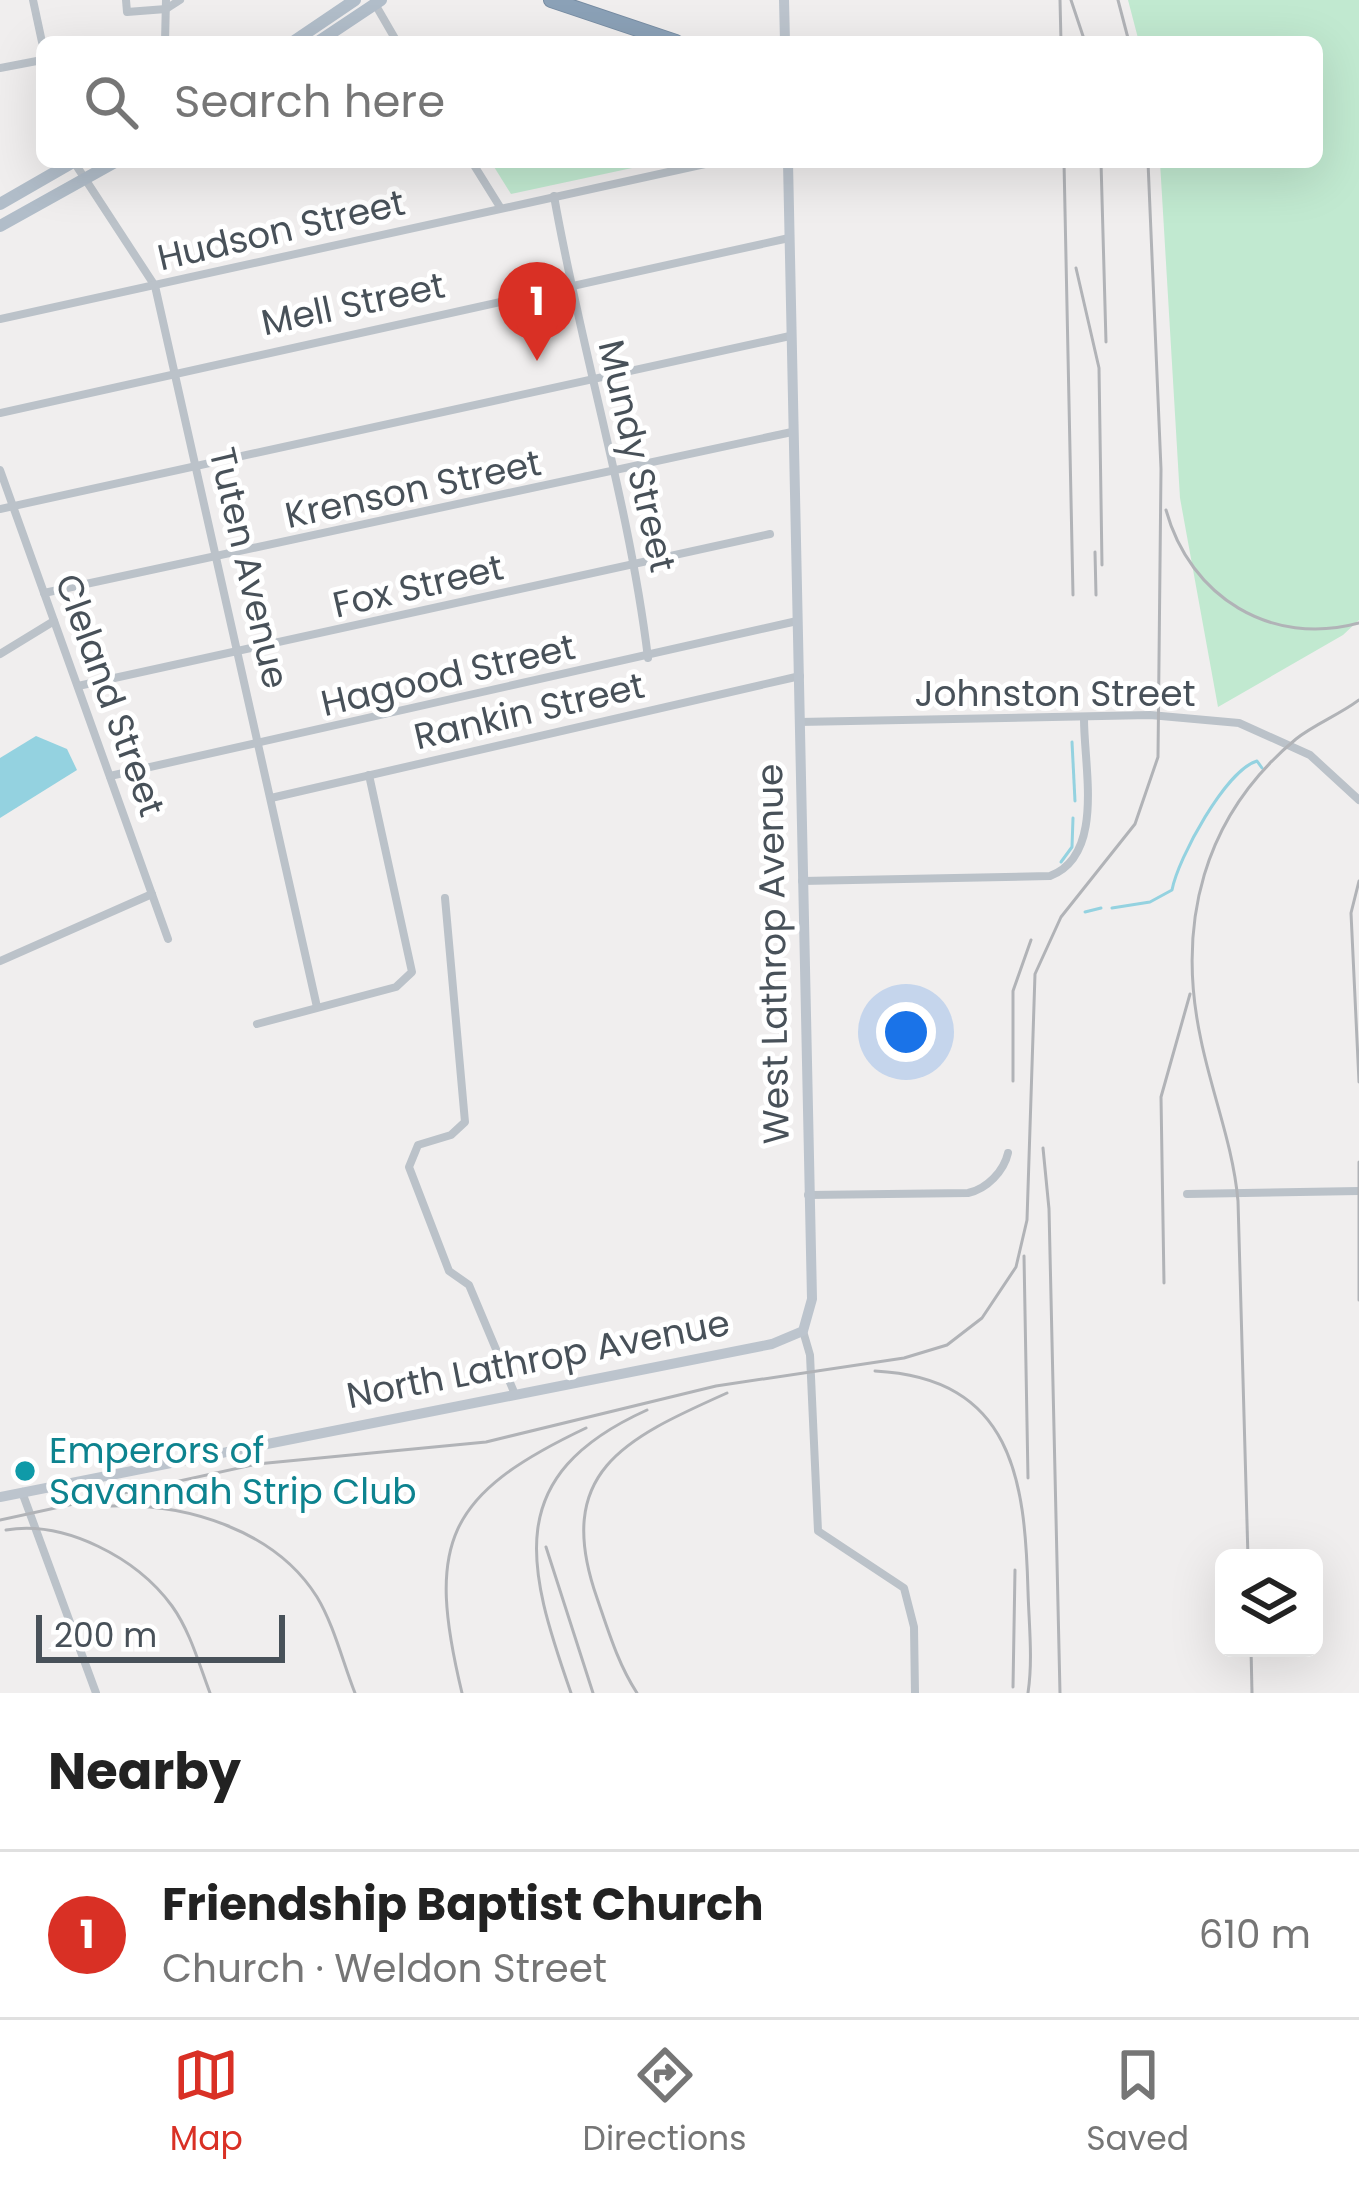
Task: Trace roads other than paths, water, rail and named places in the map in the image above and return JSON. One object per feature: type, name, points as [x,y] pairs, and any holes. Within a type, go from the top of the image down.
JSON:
[{"type":"highway","points":[[551,0],[658,36]]},
{"type":"main road","points":[[301,36],[355,0]]},
{"type":"main road","points":[[327,36],[376,2]]},
{"type":"main road","points":[[0,204],[63,168]]},
{"type":"main road","points":[[0,226],[104,168]]},
{"type":"street","points":[[33,0],[41,36]]},
{"type":"street","points":[[126,0],[127,12],[180,0]]},
{"type":"street","points":[[784,0],[785,36]]},
{"type":"street","points":[[376,2],[395,36]]},
{"type":"street","points":[[165,36],[166,4]]},
{"type":"street","points":[[0,68],[36,61]]},
{"type":"street","name":"Tuten Avenue","points":[[78,168],[155,286],[178,370],[316,1007]]},
{"type":"street","points":[[476,168],[500,207]]},
{"type":"street","name":"Hudson Street","points":[[0,320],[686,168]]},
{"type":"street","name":"West Lathrop Avenue","points":[[788,168],[812,1299],[803,1331],[810,1354],[818,1531],[886,1571],[904,1588],[914,1627],[916,1693]]},
{"type":"street","name":"Mundy Street","points":[[554,196],[569,284],[637,565],[648,658]]},
{"type":"street","name":"Mell Street","points":[[0,413],[789,238]]},
{"type":"street","points":[[0,509],[790,335]]},
{"type":"street","name":"Krenson Street","points":[[44,593],[614,474],[792,432]]},
{"type":"street","name":"Cleland Street","points":[[0,470],[168,939]]},
{"type":"street","name":"Fox Street","points":[[78,686],[770,534]]},
{"type":"street","points":[[0,654],[54,621]]},
{"type":"street","name":"Hagood Street","points":[[110,776],[797,621]]},
{"type":"street","name":"Rankin Street","points":[[271,798],[800,676]]},
{"type":"street","name":"Johnston Street","points":[[798,722],[1150,715],[1239,722],[1310,755],[1359,800]]},
{"type":"street","points":[[802,881],[1050,876],[1064,871],[1085,840],[1084,719]]},
{"type":"street","points":[[257,1024],[396,987],[412,972],[369,775]]},
{"type":"street","points":[[0,961],[152,894]]},
{"type":"street","points":[[445,898],[465,1122],[451,1135],[418,1145],[409,1167],[449,1271],[469,1285],[514,1392]]},
{"type":"street","points":[[808,1195],[968,1193],[984,1187],[1005,1166],[1008,1153]]},
{"type":"street","points":[[1187,1194],[1359,1191]]},
{"type":"street","name":"North Lathrop Avenue","points":[[0,1497],[772,1344],[803,1331]]},
{"type":"street","points":[[22,1492],[96,1693]]},
{"type":"water","points":[[36,736],[67,749],[77,770],[0,818],[0,758]]},
{"type":"waterway","points":[[1072,742],[1075,801]]},
{"type":"waterway","points":[[1112,908],[1150,902],[1172,890],[1193,837],[1218,797],[1245,768],[1257,761],[1262,768]]},
{"type":"waterway","points":[[1061,862],[1072,847],[1073,818]]},
{"type":"waterway","points":[[1085,912],[1101,908]]},
{"type":"railway","points":[[1060,0],[1061,36]]},
{"type":"railway","points":[[1071,0],[1083,36]]},
{"type":"railway","points":[[1118,0],[1127,36]]},
{"type":"railway","points":[[1064,168],[1073,595]]},
{"type":"railway","points":[[1101,168],[1106,342]]},
{"type":"railway","points":[[0,1520],[257,1464],[486,1442],[716,1386],[904,1358],[947,1345],[982,1318],[1016,1267],[1027,1220],[1035,974],[1061,917],[1135,824],[1158,757],[1161,469],[1148,168]]},
{"type":"railway","points":[[1076,268],[1099,368],[1102,565]]},
{"type":"railway","points":[[1166,510],[1194,568],[1238,608],[1295,628],[1359,623]]},
{"type":"railway","points":[[1095,552],[1096,595]]},
{"type":"railway","points":[[1248,1549],[1238,1201],[1194,997],[1196,914],[1218,837],[1238,802],[1296,739],[1359,700]]},
{"type":"railway","points":[[1359,881],[1351,913],[1359,1082]]},
{"type":"railway","points":[[1013,1081],[1013,991],[1031,940]]},
{"type":"railway","points":[[1164,1283],[1161,1097],[1190,994]]},
{"type":"railway","points":[[1043,1148],[1049,1209],[1060,1693]]},
{"type":"railway","points":[[1359,1162],[1359,1300]]},
{"type":"railway","points":[[1024,1256],[1028,1478]]},
{"type":"railway","points":[[875,1371],[921,1378],[957,1393],[983,1414],[1002,1442],[1022,1511],[1030,1642],[1028,1693]]},
{"type":"railway","points":[[637,1693],[609,1634],[586,1555],[584,1519],[592,1490],[607,1466],[629,1445],[727,1393]]},
{"type":"railway","points":[[571,1693],[537,1565],[538,1529],[547,1495],[567,1464],[600,1436],[647,1410]]},
{"type":"railway","points":[[462,1693],[446,1598],[448,1561],[458,1529],[475,1502],[502,1477],[586,1428]]},
{"type":"railway","points":[[111,1506],[198,1516],[226,1525],[278,1554],[317,1597],[355,1693]]},
{"type":"railway","points":[[6,1530],[29,1528],[75,1537],[140,1572],[178,1616],[210,1693]]},
{"type":"railway","points":[[546,1547],[593,1693]]},
{"type":"railway","points":[[1013,1687],[1015,1570]]},
{"type":"railway","points":[[1251,1657],[1252,1693]]},
{"type":"place","name":"Friendship Baptist Church","points":[[537,361]]},
{"type":"place","name":"Emperors of Savannah Strip Club","points":[[25,1471]]}]
